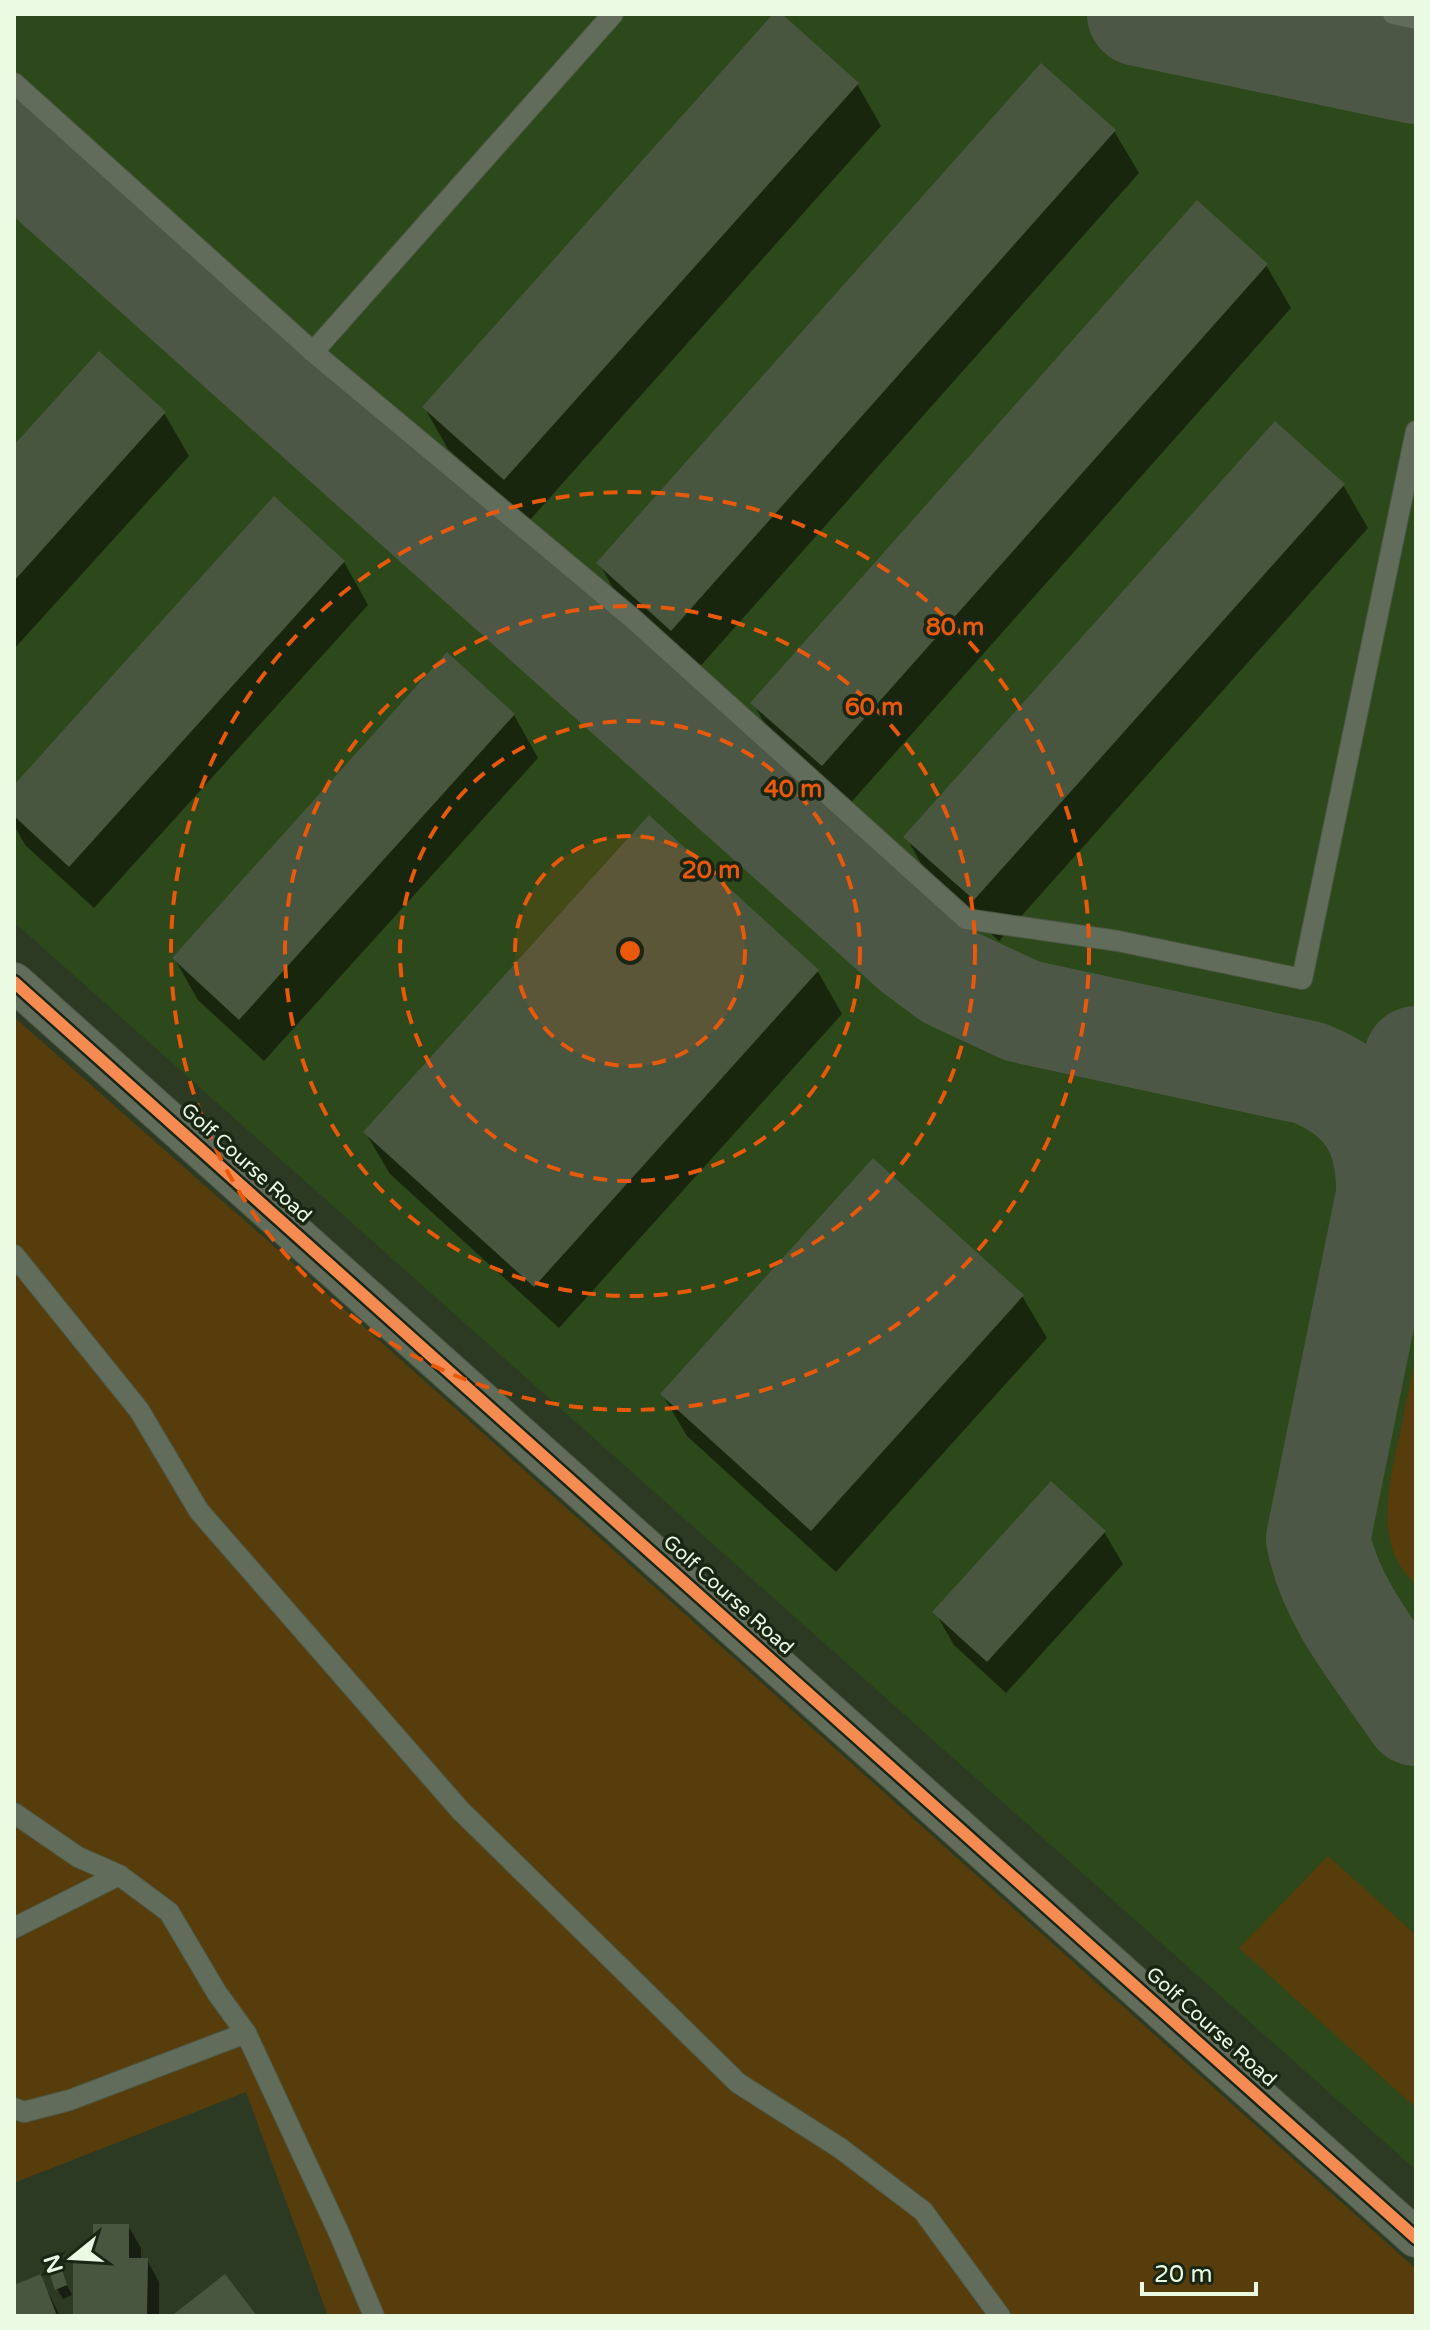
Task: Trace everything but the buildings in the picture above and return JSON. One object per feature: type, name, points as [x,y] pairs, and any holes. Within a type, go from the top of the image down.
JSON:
[{"type":"street","name":"Golf Course Road","points":[[14,982],[1416,2238]]},
{"type":"lane","points":[[313,352],[613,14]]},
{"type":"lane","points":[[1393,14],[1416,19]]},
{"type":"lane","points":[[14,83],[313,352],[632,618],[966,919],[1118,941],[1302,979],[1416,431]]},
{"type":"lane","points":[[14,1255],[139,1410],[199,1511],[460,1810],[738,2083],[840,2148],[923,2211],[1000,2316]]},
{"type":"lane","points":[[14,1813],[78,1857],[119,1875],[169,1912],[217,1993],[246,2033],[374,2316]]},
{"type":"lane","points":[[14,1928],[119,1875]]},
{"type":"lane","points":[[14,2108],[24,2112],[70,2100],[246,2033]]},
{"type":"shaded area","points":[[14,14],[1416,14],[1416,2170],[14,922]]},
{"type":"shaded area","points":[[14,1017],[1416,2269],[1416,2316],[328,2316],[246,2092],[14,2183]]},
{"type":"shaded area","points":[[1416,1356],[1416,1584],[1402,1569],[1393,1551],[1387,1513]]},
{"type":"shaded area","points":[[1328,1856],[1416,1935],[1416,2108],[1239,1948]]},
{"type":"taxiway","points":[[1139,14],[1416,72]]},
{"type":"taxiway","points":[[14,147],[914,951],[949,977],[1022,1011],[1309,1073],[1329,1082],[1360,1105],[1371,1119],[1384,1153],[1388,1195]]},
{"type":"taxiway","points":[[1416,1058],[1318,1539],[1324,1563],[1345,1609],[1416,1714]]},
{"type":"cycle path","points":[[14,982],[1416,2238]]}]
